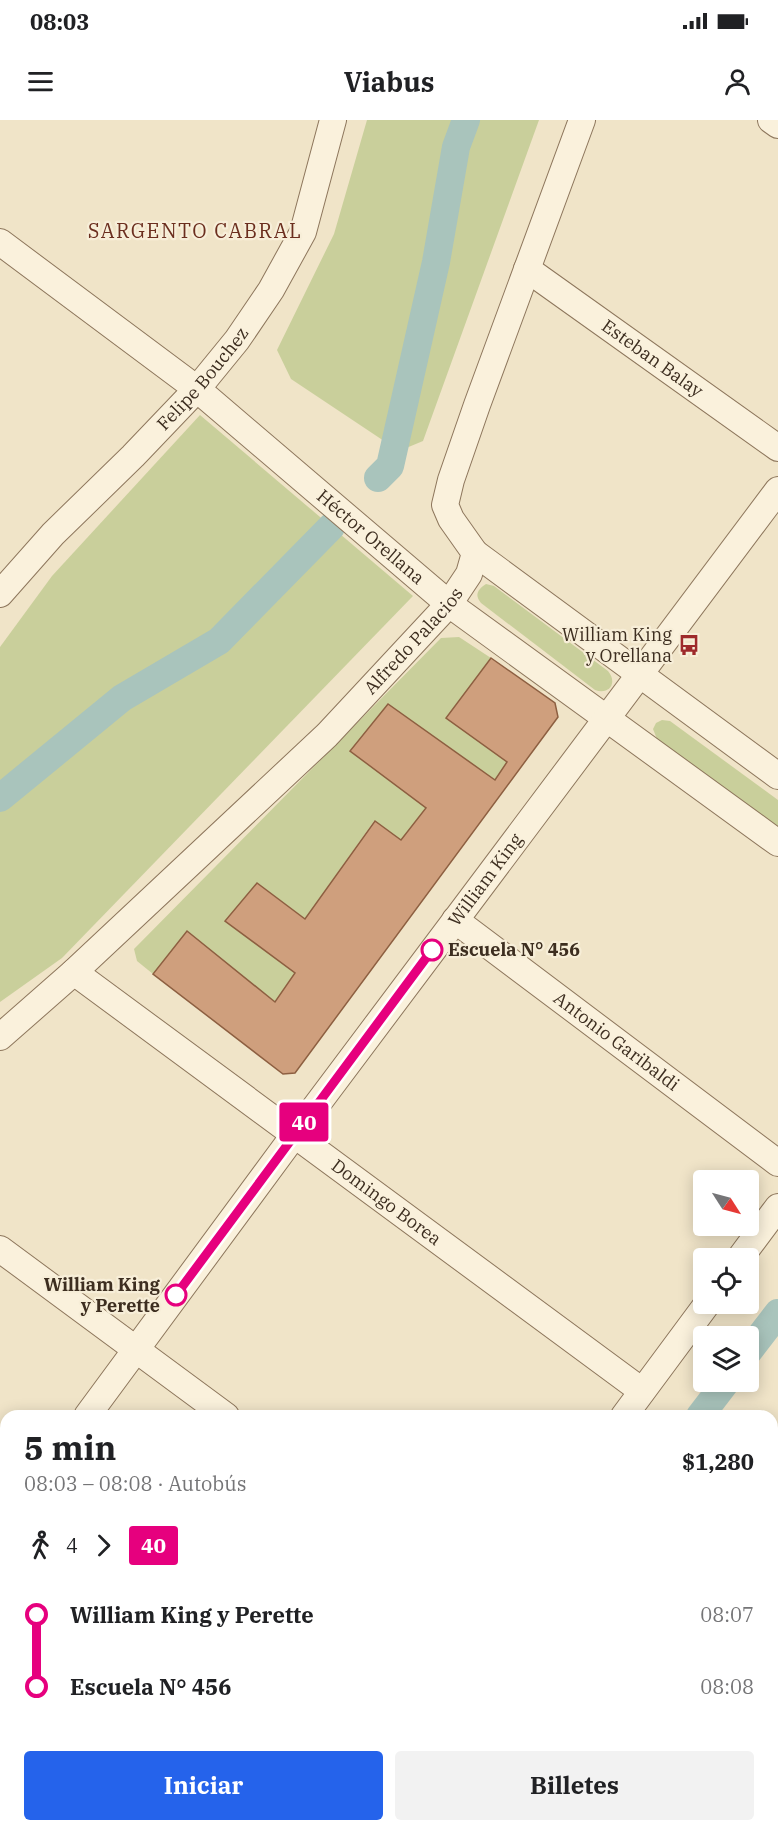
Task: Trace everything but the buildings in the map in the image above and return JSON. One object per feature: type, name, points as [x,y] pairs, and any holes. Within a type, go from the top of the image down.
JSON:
[{"type":"street","points":[[582,120],[455,470],[445,505],[451,519],[475,553],[778,776]]},
{"type":"street","points":[[771,120],[778,125]]},
{"type":"street","name":"Felipe Bouchez","points":[[2,588],[197,389],[237,340],[271,290],[303,232],[330,122]]},
{"type":"street","name":"Héctor Orellana","points":[[0,242],[197,389],[449,604],[778,843]]},
{"type":"street","name":"Esteban Balay","points":[[527,269],[778,448]]},
{"type":"street","name":"William King","points":[[91,1410],[295,1134],[778,490]]},
{"type":"street","name":"Alfredo Palacios","points":[[0,1037],[74,972],[327,735],[449,604],[469,574],[475,553]]},
{"type":"street","name":"Antonio Garibaldi","points":[[455,920],[778,1163]]},
{"type":"street","name":"Domingo Borea","points":[[74,972],[642,1391]]},
{"type":"street","points":[[747,1248],[778,1207]]},
{"type":"street","points":[[0,1249],[218,1410]]},
{"type":"street","points":[[628,1410],[700,1314]]},
{"type":"green space","points":[[367,120],[539,120],[423,441],[399,451],[291,379],[277,350],[334,234]]},
{"type":"green space","points":[[200,415],[413,596],[62,958],[0,1002],[0,647],[52,576]]},
{"type":"green space","points":[[486,584],[494,586],[608,671],[612,680],[610,687],[604,691],[595,690],[481,603],[478,592]]},
{"type":"green space","points":[[459,637],[491,658],[447,718],[507,762],[495,780],[388,704],[350,751],[426,808],[401,840],[374,821],[305,919],[257,883],[226,920],[295,973],[275,1002],[187,932],[153,974],[137,961],[134,949],[441,638]]},
{"type":"green space","points":[[662,720],[670,721],[778,800],[778,828],[657,739],[653,729],[656,723]]},
{"type":"waterway","points":[[378,478],[390,466],[436,262],[456,147],[466,120]]},
{"type":"waterway","points":[[0,798],[122,698],[219,641],[331,527]]},
{"type":"waterway","points":[[759,1338],[778,1313]]},
{"type":"waterway","points":[[705,1410],[718,1392]]},
{"type":"bus line","name":"40","points":[[176,1295],[432,950]]},
{"type":"place","name":"William King y Orellana","points":[[689,645]]},
{"type":"place","name":"Escuela N° 456","points":[[432,950]]},
{"type":"place","name":"William King y Perette","points":[[176,1295]]},
{"type":"district","name":"SARGENTO CABRAL","points":[[195,231]]}]
